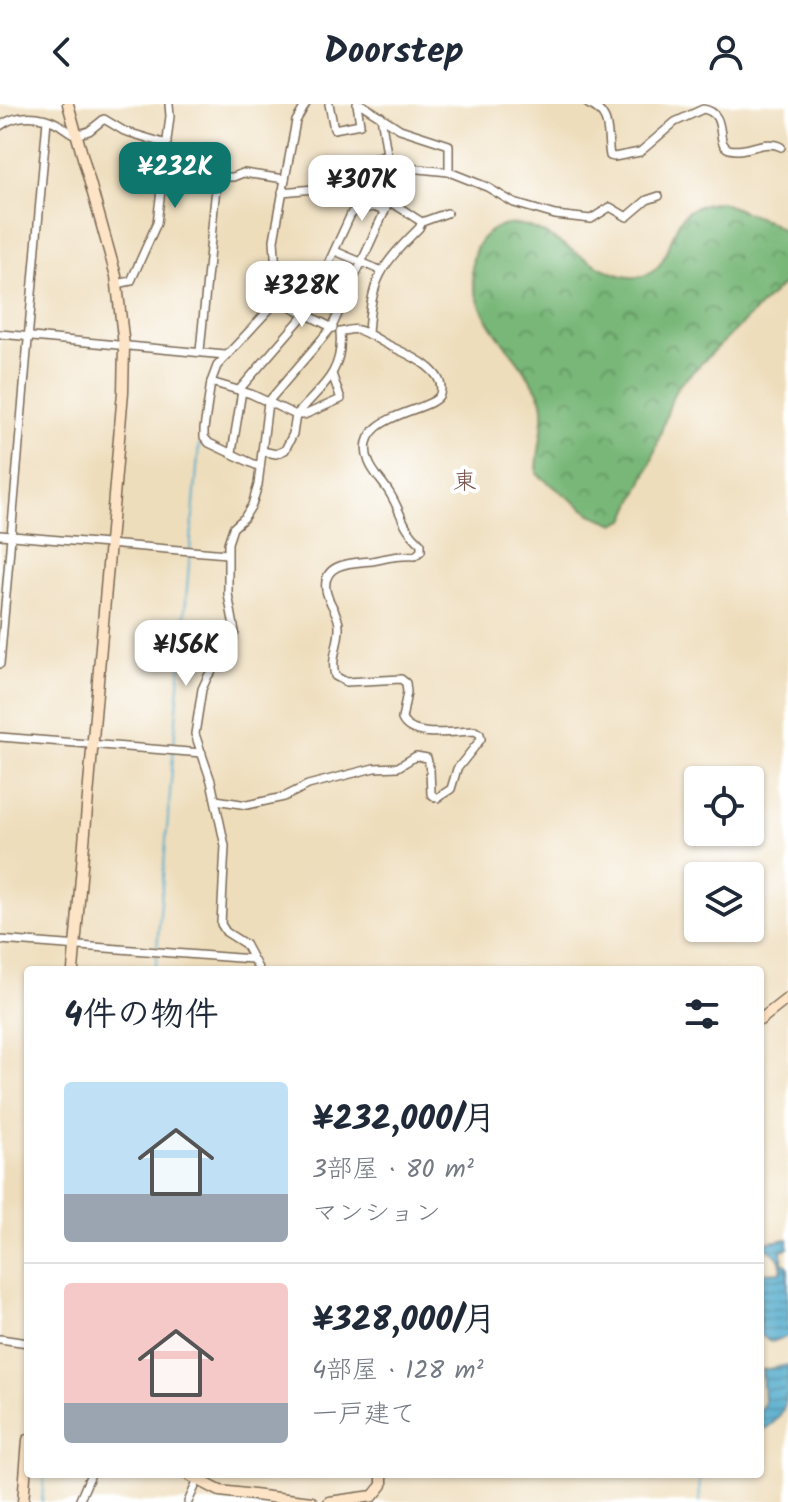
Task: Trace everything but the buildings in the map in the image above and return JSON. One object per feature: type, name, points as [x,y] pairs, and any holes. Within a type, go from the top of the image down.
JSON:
[{"type":"street","points":[[68,104],[107,238],[117,284],[124,346],[123,392],[73,966]]},
{"type":"street","points":[[117,284],[131,281],[157,223],[169,104]]},
{"type":"street","points":[[260,467],[209,443],[204,437],[211,382],[217,366],[278,300],[274,240],[296,121],[306,104]]},
{"type":"street","points":[[329,104],[334,129],[360,124],[359,104]]},
{"type":"street","points":[[359,104],[400,129],[449,145],[449,172]]},
{"type":"street","points":[[588,104],[604,115],[609,127],[610,156],[614,157],[640,152],[675,122],[703,109],[713,113],[721,125],[726,148],[733,150],[774,143],[781,147]]},
{"type":"street","points":[[0,126],[11,117],[20,115],[47,120],[76,135],[89,131],[104,119],[124,131],[167,144]]},
{"type":"street","points":[[256,966],[245,944],[226,932],[221,924],[225,846],[216,800],[195,734],[202,689],[232,644],[235,632],[228,594],[227,554],[233,528],[252,505],[268,402],[336,329],[386,206],[388,166],[381,116]]},
{"type":"street","points":[[0,664],[47,120]]},
{"type":"street","points":[[282,192],[324,188],[338,178],[352,174],[370,159],[387,154]]},
{"type":"street","points":[[165,163],[206,176],[233,177],[243,173],[285,179]]},
{"type":"street","points":[[388,166],[449,172],[526,208],[581,219],[595,218],[610,207],[627,217],[647,200],[659,196]]},
{"type":"street","points":[[200,351],[217,177]]},
{"type":"street","points":[[232,452],[240,391],[305,314],[352,212],[372,207],[404,208],[422,222]]},
{"type":"street","points":[[368,334],[370,300],[389,259],[422,222],[447,213]]},
{"type":"street","points":[[335,251],[382,271]]},
{"type":"street","points":[[216,800],[247,805],[284,797],[308,785],[374,768],[398,767],[416,756],[427,758],[431,794],[441,797],[451,789],[457,769],[481,739],[475,731],[417,733],[408,729],[402,719],[407,685],[401,679],[346,682],[335,676],[333,653],[339,629],[338,618],[326,592],[326,580],[334,569],[345,562],[395,555],[415,556],[421,551],[421,544],[406,530],[389,492],[367,459],[368,440],[384,422],[406,410],[435,401],[440,396],[441,384],[423,362],[368,334],[353,329],[336,329],[278,300]]},
{"type":"street","points":[[262,451],[276,454],[285,450],[293,434],[296,415],[332,374],[340,358],[336,329]]},
{"type":"street","points":[[0,334],[225,355]]},
{"type":"street","points":[[211,382],[296,415],[304,415],[341,399],[332,374]]},
{"type":"street","points":[[0,535],[227,554]]},
{"type":"street","points":[[0,737],[202,753]]},
{"type":"street","points":[[0,940],[252,959]]},
{"type":"street","points":[[764,1017],[788,998]]},
{"type":"street","points":[[0,1339],[24,1342]]},
{"type":"street","points":[[23,1502],[25,1478]]},
{"type":"street","points":[[79,1502],[89,1478]]},
{"type":"street","points":[[188,1502],[192,1478]]},
{"type":"street","points":[[194,1478],[213,1489],[226,1492],[312,1502]]},
{"type":"street","points":[[329,1502],[373,1496],[382,1485],[382,1478]]},
{"type":"green space","points":[[720,202],[770,222],[788,234],[788,274],[785,282],[679,385],[651,463],[625,520],[615,524],[591,514],[537,474],[543,423],[540,396],[481,306],[472,270],[475,252],[492,230],[506,225],[522,225],[551,237],[610,272],[637,277],[656,268],[686,213]]},
{"type":"water","points":[[788,1239],[788,1248],[781,1250],[783,1263],[788,1266],[788,1336],[772,1342],[764,1337],[764,1273],[781,1272],[781,1263],[764,1247],[769,1242]]},
{"type":"water","points":[[788,1365],[787,1396],[781,1413],[764,1429],[764,1404],[764,1370]]},
{"type":"waterway","points":[[157,949],[199,444]]},
{"type":"waterway","points":[[156,966],[157,955]]},
{"type":"waterway","points":[[42,1502],[44,1478]]},
{"type":"waterway","points":[[699,1478],[700,1502]]},
{"type":"district","name":"東","points":[[465,481]]}]
